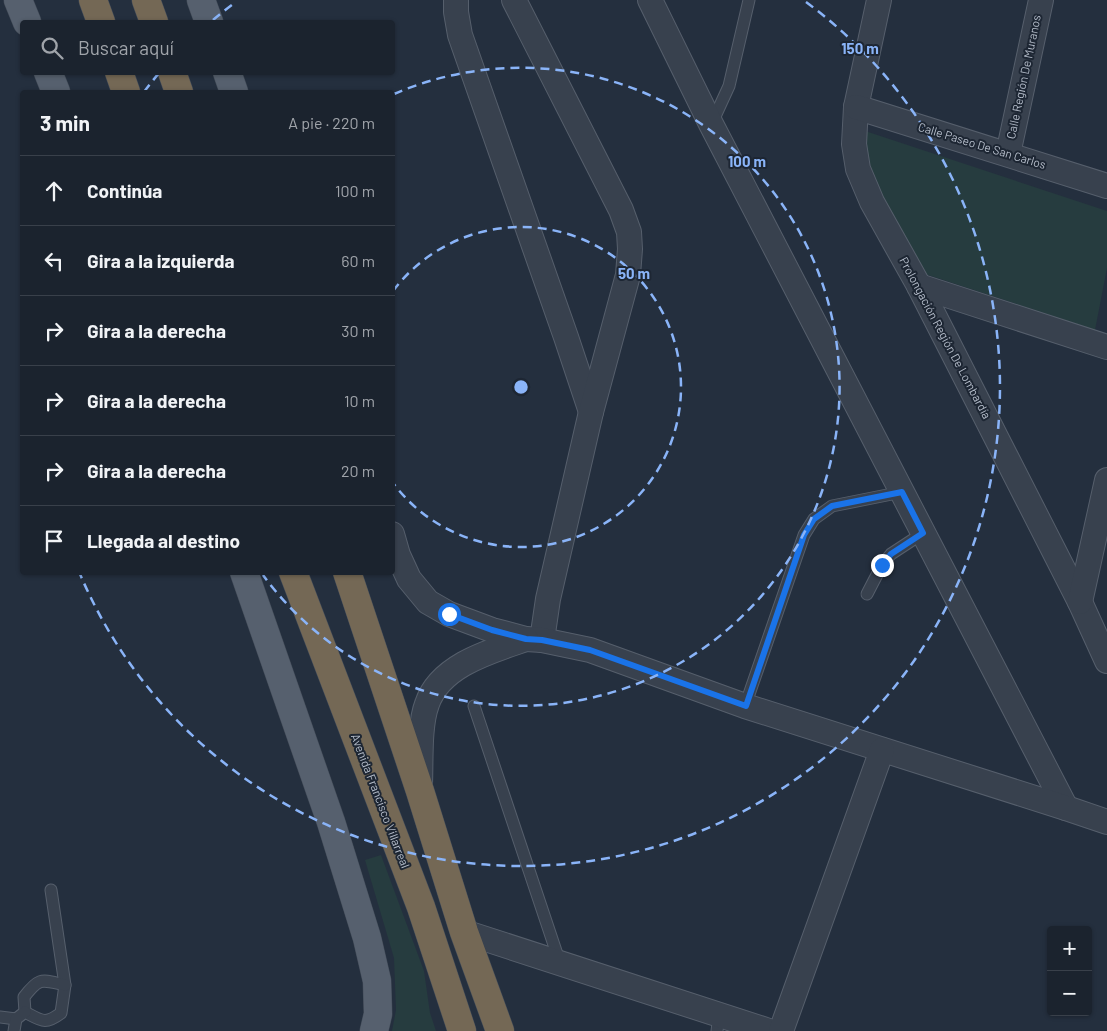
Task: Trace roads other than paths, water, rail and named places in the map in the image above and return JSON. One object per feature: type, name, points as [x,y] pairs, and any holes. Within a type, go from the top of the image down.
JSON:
[{"type":"highway","points":[[94,0],[100,20]]},
{"type":"highway","points":[[146,0],[153,20]]},
{"type":"highway","points":[[120,75],[125,90]]},
{"type":"highway","points":[[173,75],[178,90]]},
{"type":"highway","name":"Avenida Francisco Villarreal","points":[[294,575],[421,908],[462,1031]]},
{"type":"highway","points":[[348,575],[420,791],[464,932],[500,1031]]},
{"type":"main road","points":[[18,0],[26,20]]},
{"type":"main road","points":[[201,0],[208,20]]},
{"type":"main road","points":[[49,75],[55,90]]},
{"type":"main road","points":[[228,75],[233,90]]},
{"type":"main road","points":[[245,575],[331,822],[367,938],[377,981],[378,1014],[374,1031]]},
{"type":"street","points":[[456,0],[460,34],[591,412]]},
{"type":"street","points":[[514,0],[621,210],[629,232],[630,249],[628,275],[591,412],[548,599],[534,639]]},
{"type":"street","points":[[650,0],[711,124],[1066,808]]},
{"type":"street","name":"Prolongación Región De Lombardía","points":[[879,0],[856,107],[854,144],[858,169],[872,202],[920,286],[1080,602],[1107,661]]},
{"type":"street","name":"Calle Región De Muranos","points":[[1008,154],[1041,0]]},
{"type":"street","name":"Calle Paseo De San Carlos","points":[[856,107],[1107,186]]},
{"type":"street","points":[[920,286],[1107,347]]},
{"type":"street","points":[[1080,602],[1107,480]]},
{"type":"street","points":[[395,544],[409,579],[428,602],[449,614],[492,630],[590,650],[746,706],[1107,822]]},
{"type":"street","points":[[420,791],[422,730],[426,704],[435,687],[450,673],[469,661],[494,650],[534,639]]},
{"type":"street","points":[[781,1031],[882,750]]},
{"type":"street","points":[[464,932],[557,962],[718,1023],[769,1031]]},
{"type":"lane","points":[[711,124],[729,86],[749,0]]},
{"type":"lane","points":[[746,706],[804,535],[814,519],[832,506],[902,492]]},
{"type":"lane","points":[[867,594],[882,565],[891,554],[923,533]]},
{"type":"lane","points":[[474,706],[557,954],[557,962]]},
{"type":"lane","points":[[0,1017],[21,1016],[51,1020],[61,1013],[65,985],[51,890]]},
{"type":"lane","points":[[14,1031],[21,1016],[24,997],[34,984],[42,980],[65,985]]}]
